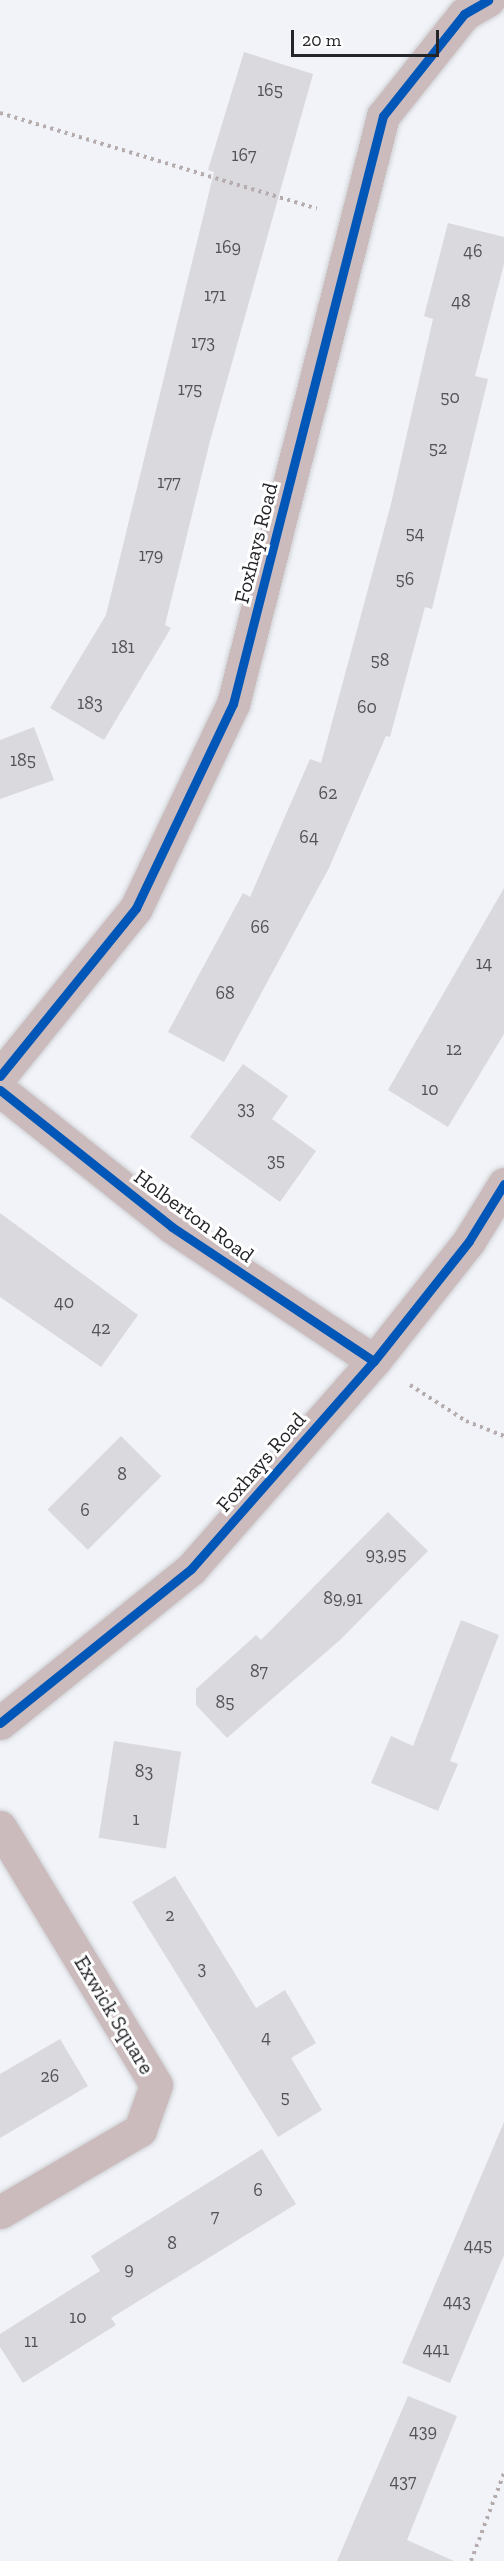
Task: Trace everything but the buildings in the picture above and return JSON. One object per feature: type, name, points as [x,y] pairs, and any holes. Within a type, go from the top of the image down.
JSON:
[{"type":"street","name":"Foxhays Road","points":[[0,1076],[136,908],[233,704],[358,222],[383,116],[464,14],[488,0]]},
{"type":"street","name":"Holberton Road","points":[[0,1090],[172,1227],[374,1361]]},
{"type":"street","name":"Foxhays Road","points":[[0,1723],[191,1569],[374,1361],[469,1240],[504,1184]]},
{"type":"street","name":"Exwick Square","points":[[0,1827],[156,2085],[140,2130],[0,2212]]},
{"type":"path","points":[[0,113],[358,222]]},
{"type":"path","points":[[374,1361],[466,1421],[504,1436]]},
{"type":"path","points":[[471,2561],[504,2473]]},
{"type":"cycle path","points":[[0,1076],[136,908],[233,704],[383,116],[464,14],[488,0]]},
{"type":"cycle path","points":[[0,1090],[172,1227],[374,1361]]},
{"type":"cycle path","points":[[0,1723],[191,1569],[374,1361],[469,1241],[504,1184]]}]
